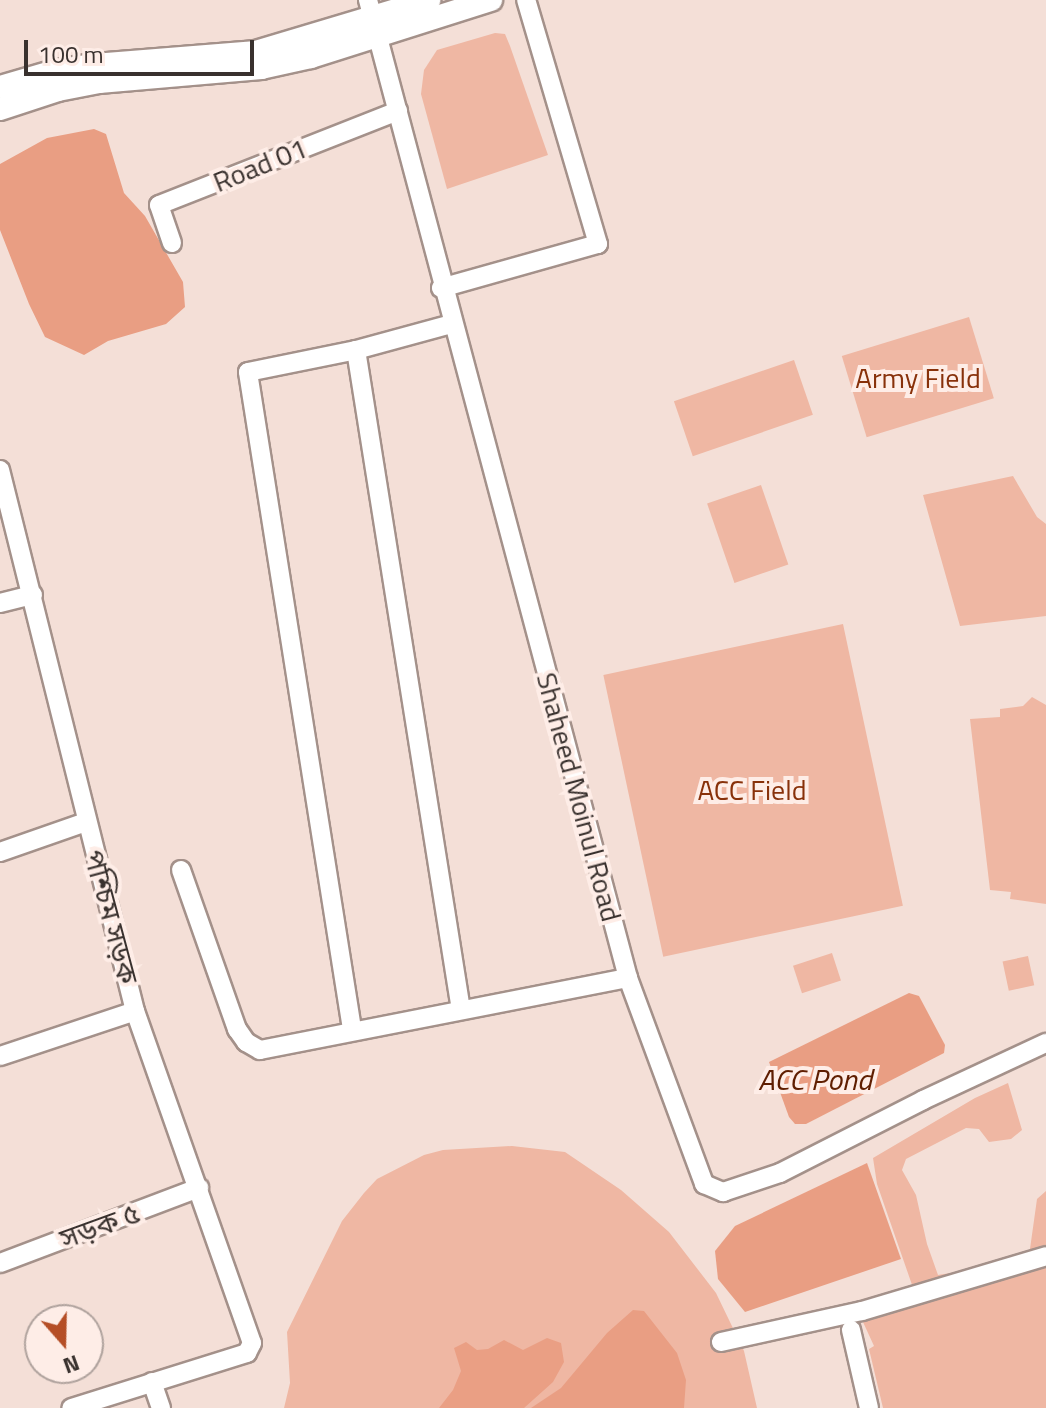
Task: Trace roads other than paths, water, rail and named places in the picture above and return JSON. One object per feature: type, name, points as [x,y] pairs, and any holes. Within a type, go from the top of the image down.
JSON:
[{"type":"main road","points":[[0,87],[55,71],[94,65],[256,52],[429,0]]},
{"type":"main road","points":[[0,109],[58,90],[99,82],[261,68],[373,18],[491,0]]},
{"type":"street","points":[[441,288],[598,244],[526,0]]},
{"type":"street","name":"Shaheed Moinul Road","points":[[373,18],[441,288],[493,464],[628,978],[700,1177],[712,1189],[723,1192],[780,1173],[923,1100],[1046,1043]]},
{"type":"street","name":"Road 01","points":[[172,243],[159,205],[398,111]]},
{"type":"street","points":[[352,1029],[248,372],[356,350],[452,324]]},
{"type":"street","points":[[356,350],[461,1010]]},
{"type":"street","name":"পশ্চিম সড়ক","points":[[0,470],[135,1011],[252,1343],[247,1353],[152,1382]]},
{"type":"street","points":[[0,603],[33,595]]},
{"type":"street","points":[[0,852],[86,822]]},
{"type":"street","points":[[181,870],[237,1029],[246,1042],[260,1050],[352,1029],[628,978]]},
{"type":"street","points":[[0,1056],[135,1011]]},
{"type":"street","name":"সড়ক ৫","points":[[0,1263],[199,1188]]},
{"type":"street","points":[[721,1342],[862,1311],[1046,1256]]},
{"type":"street","points":[[851,1330],[869,1408]]},
{"type":"street","points":[[71,1408],[152,1382],[161,1408]]},
{"type":"water","points":[[94,129],[106,134],[124,193],[145,216],[183,282],[185,307],[166,324],[108,341],[84,355],[45,337],[29,304],[0,230],[0,164],[47,138]]},
{"type":"water","name":"ACC Pond","points":[[909,993],[919,996],[945,1045],[944,1053],[806,1124],[795,1124],[789,1117],[769,1062]]},
{"type":"water","points":[[867,1163],[901,1259],[745,1312],[718,1279],[715,1251],[735,1226]]},
{"type":"water","points":[[633,1310],[644,1311],[677,1353],[686,1380],[684,1408],[531,1408],[561,1388],[607,1333]]},
{"type":"park label","name":"Army Field","points":[[918,378]]},
{"type":"park label","name":"ACC Field","points":[[752,790]]}]
